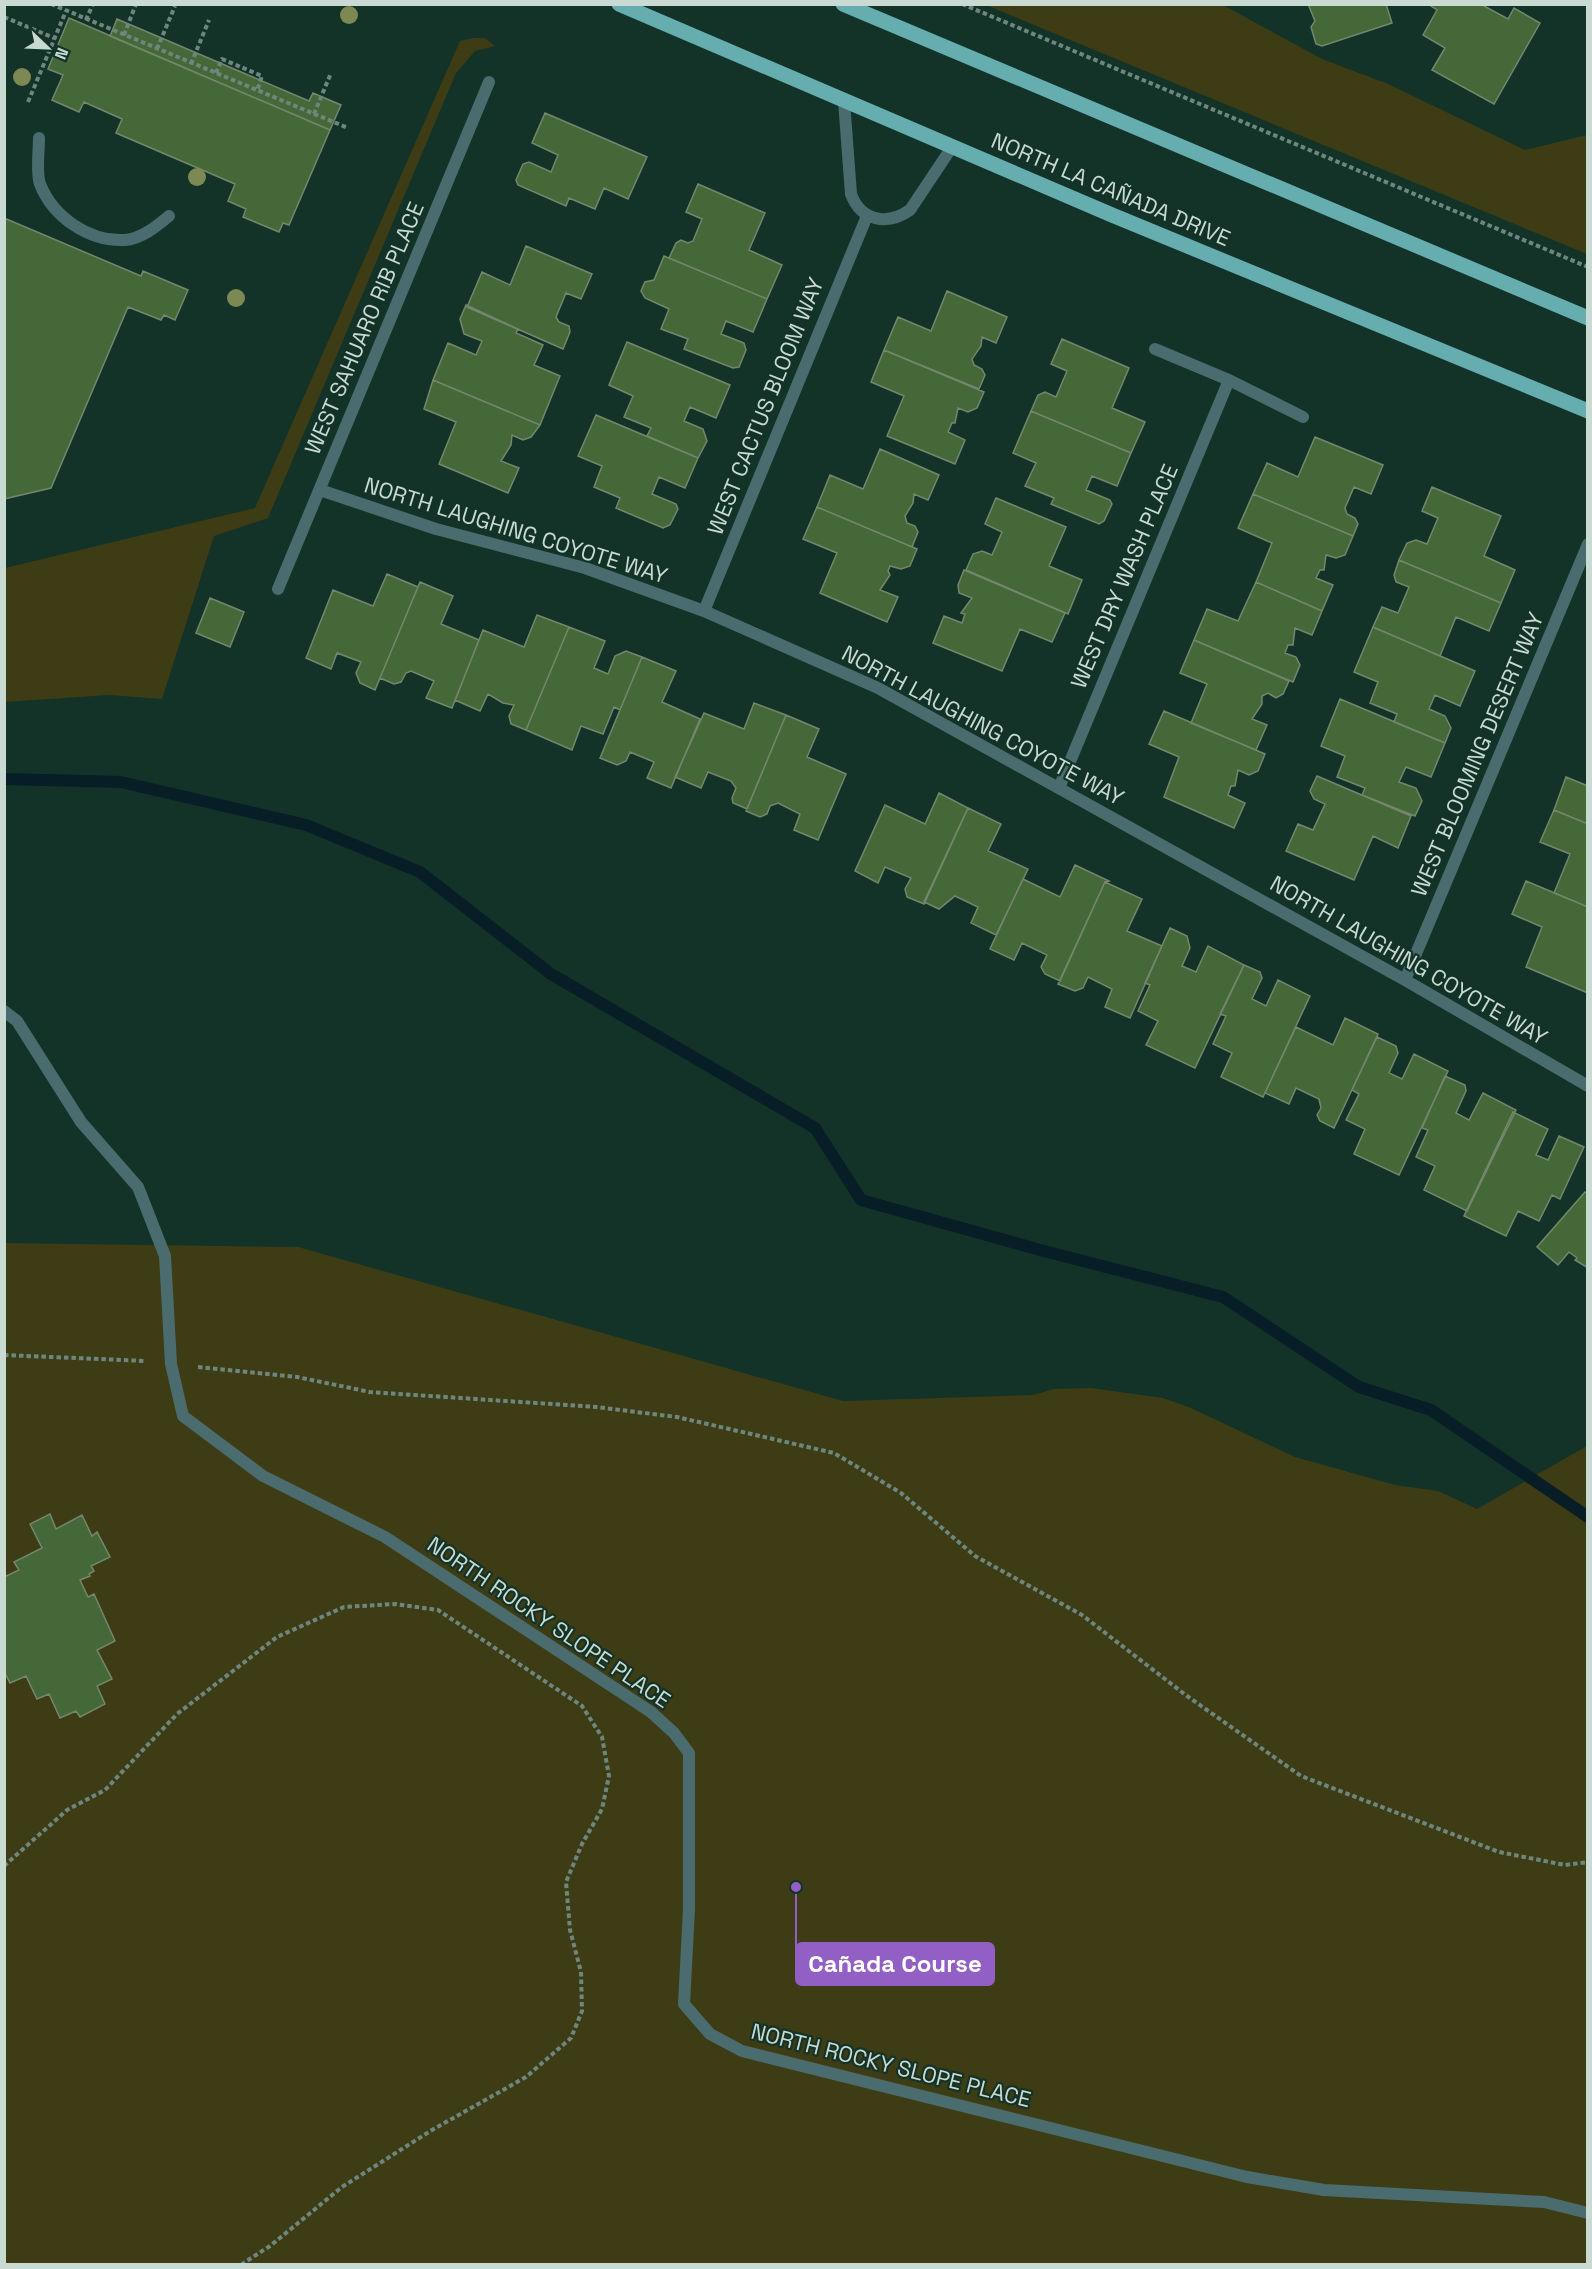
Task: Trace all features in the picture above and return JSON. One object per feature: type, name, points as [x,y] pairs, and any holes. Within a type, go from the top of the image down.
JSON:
[{"type":"main road","name":"NORTH LA CAÑADA DRIVE","points":[[619,4],[952,147],[1587,411]]},
{"type":"main road","points":[[843,4],[1587,318]]},
{"type":"street","name":"WEST SAHUARO RIB PLACE","points":[[278,589],[489,82]]},
{"type":"street","points":[[844,101],[851,194],[856,207],[867,216],[888,219],[900,217],[910,210],[952,147]]},
{"type":"street","points":[[39,138],[39,182],[51,204],[65,221],[106,238],[127,240],[149,231],[170,216]]},
{"type":"street","name":"WEST CACTUS BLOOM WAY","points":[[704,611],[867,216]]},
{"type":"street","points":[[1155,349],[1229,380],[1303,417]]},
{"type":"street","name":"WEST DRY WASH PLACE","points":[[1059,788],[1229,380]]},
{"type":"street","name":"NORTH LAUGHING COYOTE WAY","points":[[320,490],[436,529],[585,568],[704,611],[878,688],[1405,980],[1587,1086]]},
{"type":"street","name":"WEST BLOOMING DESERT WAY","points":[[1405,980],[1587,544]]},
{"type":"street","name":"NORTH ROCKY SLOPE PLACE","points":[[4,1011],[17,1021],[81,1122],[138,1187],[165,1256],[171,1364],[183,1416],[262,1476],[384,1537],[651,1712],[674,1734],[689,1753],[689,1909],[684,2004],[710,2034],[742,2051],[1247,2177],[1323,2190],[1544,2202],[1587,2213]]},
{"type":"path","points":[[51,4],[348,128]]},
{"type":"path","points":[[86,20],[93,4]]},
{"type":"path","points":[[124,36],[136,4]]},
{"type":"path","points":[[962,4],[1587,267]]},
{"type":"path","points":[[157,49],[175,6]]},
{"type":"path","points":[[28,102],[66,11]]},
{"type":"path","points":[[4,17],[54,38]]},
{"type":"path","points":[[191,64],[209,20]]},
{"type":"path","points":[[216,74],[222,59],[232,63],[262,76],[257,91]]},
{"type":"path","points":[[314,114],[331,73]]},
{"type":"path","points":[[4,1355],[171,1364],[297,1377],[370,1392],[596,1407],[677,1417],[777,1438],[834,1453],[901,1493],[975,1556],[1082,1615],[1187,1696],[1301,1776],[1499,1852],[1565,1864],[1587,1862]]},
{"type":"path","points":[[4,1866],[67,1809],[105,1790],[177,1714],[277,1637],[344,1607],[395,1604],[438,1610],[582,1706],[602,1737],[609,1776],[602,1809],[582,1844],[566,1882],[570,1930],[581,1972],[582,2011],[570,2038],[526,2077],[432,2130],[342,2187],[243,2265]]},
{"type":"shaded area","points":[[986,5],[1223,5],[1322,59],[1388,84],[1525,150],[1587,135],[1587,254]]},
{"type":"shaded area","points":[[485,38],[495,46],[475,51],[456,73],[268,518],[214,536],[162,699],[109,695],[5,702],[5,568],[255,508],[460,41]]},
{"type":"shaded area","points":[[5,1243],[298,1247],[843,1401],[1033,1395],[1054,1389],[1091,1388],[1163,1398],[1191,1408],[1295,1457],[1395,1485],[1438,1491],[1477,1509],[1587,1446],[1587,2264],[5,2264]]},
{"type":"building","points":[[1308,4],[1386,4],[1392,23],[1322,46],[1316,44],[1311,27],[1315,21]]},
{"type":"building","points":[[1428,4],[1485,4],[1484,6],[1508,19],[1514,8],[1540,23],[1494,104],[1432,70],[1445,48],[1423,35],[1437,10]]},
{"type":"building","points":[[69,18],[330,130],[289,225],[283,223],[279,232],[243,217],[246,209],[228,201],[235,184],[116,133],[122,119],[84,102],[79,112],[52,100],[63,75],[48,69]]},
{"type":"building","points":[[117,19],[309,101],[313,93],[341,105],[330,130],[110,36]]},
{"type":"building","points":[[545,113],[647,157],[628,199],[604,188],[595,209],[569,198],[566,206],[518,185],[516,180],[523,164],[529,162],[551,172],[558,155],[532,143]]},
{"type":"building","points":[[698,184],[765,213],[749,250],[782,265],[767,299],[669,258],[676,243],[681,240],[688,243],[693,241],[702,219],[686,212]]},
{"type":"building","points":[[4,218],[141,276],[143,271],[188,290],[175,320],[164,315],[161,320],[128,307],[51,488],[4,499]]},
{"type":"building","points":[[526,246],[592,274],[581,299],[566,293],[556,317],[559,322],[569,326],[570,332],[563,349],[467,307],[482,272],[510,285]]},
{"type":"building","points":[[664,256],[767,299],[753,332],[726,321],[721,334],[744,343],[746,350],[739,367],[733,368],[684,349],[688,339],[661,329],[669,309],[645,298],[641,291],[645,282],[654,280]]},
{"type":"building","points":[[947,291],[1007,317],[996,343],[982,337],[981,346],[972,359],[974,365],[982,369],[985,375],[979,389],[884,350],[898,317],[931,331]]},
{"type":"building","points":[[466,305],[518,329],[516,333],[543,345],[534,365],[560,376],[540,425],[433,380],[448,343],[476,355],[482,341],[464,334],[460,319]]},
{"type":"building","points":[[1062,339],[1129,368],[1112,408],[1145,422],[1131,453],[1031,411],[1038,395],[1045,392],[1056,397],[1067,371],[1051,364]]},
{"type":"building","points":[[627,342],[730,385],[716,418],[690,407],[684,421],[703,429],[707,441],[698,458],[647,436],[651,428],[624,417],[633,396],[609,385]]},
{"type":"building","points":[[884,350],[984,392],[977,408],[968,412],[958,408],[955,423],[952,423],[948,432],[965,440],[955,464],[887,436],[904,396],[871,382]]},
{"type":"building","points":[[433,380],[540,425],[531,437],[523,440],[512,435],[511,445],[501,461],[519,468],[508,493],[439,464],[456,422],[424,409]]},
{"type":"building","points":[[1031,411],[1131,453],[1117,486],[1092,476],[1086,490],[1110,500],[1112,504],[1104,521],[1099,524],[1051,504],[1054,498],[1025,486],[1036,463],[1013,453]]},
{"type":"building","points":[[596,415],[698,458],[685,488],[659,477],[652,494],[676,504],[678,509],[670,525],[663,528],[616,508],[620,498],[594,487],[602,466],[578,456]]},
{"type":"building","points":[[1315,437],[1383,465],[1371,494],[1354,487],[1345,508],[1347,514],[1355,518],[1358,524],[1353,536],[1253,494],[1267,463],[1298,477]]},
{"type":"building","points":[[880,449],[939,475],[928,500],[914,494],[913,503],[905,516],[907,523],[915,526],[918,532],[912,547],[817,507],[830,475],[863,489]]},
{"type":"building","points":[[1432,487],[1501,516],[1484,556],[1515,570],[1501,603],[1399,560],[1407,543],[1416,540],[1427,544],[1438,518],[1422,511]]},
{"type":"building","points":[[1253,494],[1353,536],[1345,555],[1336,558],[1326,555],[1324,570],[1320,570],[1316,578],[1333,585],[1322,611],[1256,582],[1272,543],[1238,528]]},
{"type":"building","points":[[996,498],[1066,527],[1049,566],[1082,580],[1068,614],[966,570],[973,554],[982,551],[992,555],[1002,532],[985,524]]},
{"type":"building","points":[[817,507],[917,549],[910,566],[901,569],[890,566],[888,571],[890,575],[880,590],[898,597],[887,622],[820,593],[837,553],[803,539]]},
{"type":"building","points":[[1399,560],[1501,603],[1489,631],[1456,617],[1440,656],[1373,627],[1382,607],[1398,613],[1409,587],[1396,582],[1394,575]]},
{"type":"building","points":[[964,570],[1065,613],[1052,642],[1020,629],[1002,671],[933,643],[944,616],[962,623],[965,614],[961,613],[972,598],[959,593],[958,585]]},
{"type":"building","points":[[387,574],[418,587],[375,690],[360,683],[356,673],[361,662],[337,653],[331,669],[306,658],[333,590],[373,606]]},
{"type":"building","points":[[420,582],[453,596],[441,624],[479,640],[452,708],[426,698],[434,681],[411,671],[406,673],[401,682],[394,684],[380,678]]},
{"type":"building","points":[[1256,582],[1322,611],[1312,635],[1295,628],[1293,645],[1288,645],[1285,653],[1296,657],[1300,665],[1293,682],[1194,640],[1207,609],[1238,621]]},
{"type":"building","points":[[210,598],[244,612],[230,647],[196,633]]},
{"type":"building","points":[[537,615],[569,627],[526,730],[511,724],[509,716],[514,705],[503,703],[488,694],[480,711],[455,700],[483,630],[524,647]]},
{"type":"building","points":[[569,627],[605,641],[594,668],[608,674],[615,656],[626,651],[642,657],[620,710],[614,707],[603,734],[581,726],[572,750],[526,730]]},
{"type":"building","points":[[1373,627],[1475,671],[1460,706],[1435,695],[1429,709],[1445,716],[1451,728],[1445,743],[1394,722],[1397,714],[1370,703],[1378,682],[1354,672]]},
{"type":"building","points":[[1194,640],[1289,681],[1283,694],[1276,698],[1268,693],[1262,696],[1262,704],[1252,719],[1267,725],[1256,750],[1191,723],[1207,684],[1180,673]]},
{"type":"building","points":[[642,657],[676,671],[662,702],[700,719],[671,788],[647,778],[654,762],[630,752],[626,761],[617,765],[600,758]]},
{"type":"building","points":[[1340,699],[1445,743],[1431,777],[1406,767],[1399,782],[1416,788],[1422,801],[1415,816],[1362,795],[1365,788],[1337,777],[1345,756],[1321,746]]},
{"type":"building","points":[[754,703],[786,715],[747,809],[733,803],[732,798],[736,788],[731,781],[708,772],[701,788],[675,777],[704,713],[744,729]]},
{"type":"building","points":[[1164,711],[1265,754],[1258,771],[1249,775],[1238,770],[1235,786],[1231,786],[1228,795],[1245,803],[1234,828],[1164,797],[1179,757],[1149,744]]},
{"type":"building","points":[[786,715],[819,729],[807,757],[846,774],[818,840],[794,830],[800,814],[778,803],[770,806],[767,814],[760,817],[746,811]]},
{"type":"building","points":[[1317,776],[1411,816],[1398,848],[1373,836],[1354,880],[1286,851],[1298,824],[1313,830],[1325,804],[1314,799],[1310,791]]},
{"type":"building","points":[[1566,777],[1588,786],[1588,824],[1554,810]]},
{"type":"building","points":[[939,793],[968,808],[924,904],[907,897],[905,889],[911,878],[885,867],[878,883],[855,871],[885,805],[925,824]]},
{"type":"building","points":[[968,808],[1001,824],[988,851],[1028,869],[996,935],[971,923],[978,907],[955,896],[939,909],[924,902]]},
{"type":"building","points":[[1554,810],[1588,824],[1588,907],[1554,893],[1570,854],[1540,842]]},
{"type":"building","points":[[1075,865],[1109,881],[1105,882],[1060,981],[1045,974],[1041,967],[1047,955],[1022,943],[1014,960],[990,949],[1023,879],[1060,897]]},
{"type":"building","points":[[1526,881],[1588,907],[1588,993],[1526,967],[1542,927],[1512,914]]},
{"type":"building","points":[[1105,882],[1142,899],[1127,931],[1162,946],[1130,1018],[1105,1007],[1112,989],[1088,977],[1083,988],[1075,991],[1058,984]]},
{"type":"building","points":[[1170,928],[1187,936],[1190,948],[1182,966],[1196,972],[1208,946],[1244,965],[1195,1068],[1146,1045],[1158,1021],[1138,1011],[1150,985],[1145,983]]},
{"type":"building","points":[[1244,965],[1260,972],[1262,978],[1252,999],[1266,1006],[1278,980],[1310,996],[1263,1097],[1221,1077],[1232,1053],[1213,1044],[1226,1016],[1220,1014]]},
{"type":"building","points":[[1345,1018],[1378,1034],[1334,1128],[1320,1121],[1317,1115],[1321,1108],[1319,1099],[1296,1088],[1289,1104],[1265,1093],[1296,1027],[1333,1045]]},
{"type":"building","points":[[1377,1037],[1396,1046],[1398,1053],[1389,1073],[1402,1079],[1414,1054],[1448,1071],[1399,1175],[1354,1154],[1365,1129],[1346,1120],[1359,1094],[1352,1090]]},
{"type":"building","points":[[1445,1076],[1465,1085],[1466,1091],[1456,1113],[1469,1120],[1483,1093],[1516,1110],[1467,1211],[1424,1190],[1435,1166],[1416,1157],[1428,1130],[1422,1128]]},
{"type":"building","points":[[1513,1112],[1548,1129],[1536,1155],[1548,1160],[1559,1136],[1584,1147],[1560,1199],[1552,1195],[1539,1221],[1518,1211],[1506,1236],[1464,1216]]},
{"type":"building","points":[[1585,1192],[1588,1194],[1588,1268],[1575,1260],[1577,1258],[1569,1252],[1558,1265],[1537,1247]]},
{"type":"building","points":[[50,1514],[56,1529],[82,1515],[92,1536],[97,1532],[110,1557],[91,1566],[94,1571],[89,1574],[90,1576],[80,1580],[88,1597],[94,1594],[115,1641],[97,1650],[112,1679],[97,1686],[105,1704],[80,1717],[76,1711],[60,1718],[49,1694],[37,1699],[26,1676],[10,1683],[4,1671],[4,1577],[19,1570],[14,1562],[42,1548],[30,1524]]},
{"type":"waterway","points":[[4,779],[121,782],[306,825],[420,872],[551,974],[815,1128],[861,1200],[1044,1251],[1223,1297],[1359,1387],[1431,1410],[1588,1517]]},
{"type":"place","name":"Cañada Course","points":[[796,1887]]}]
